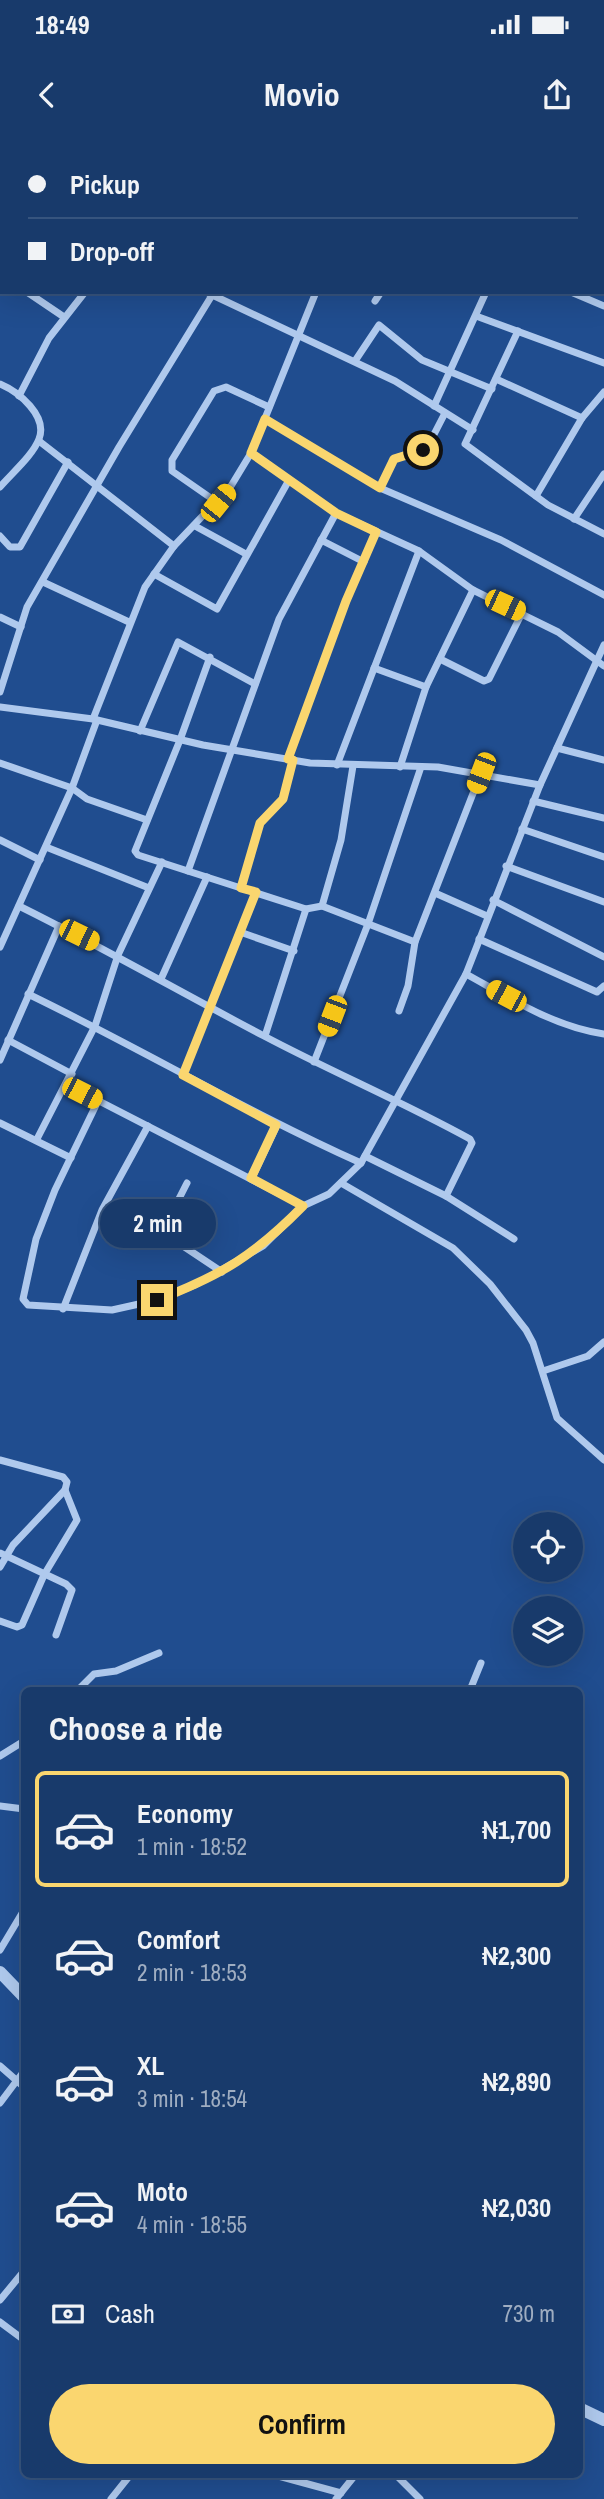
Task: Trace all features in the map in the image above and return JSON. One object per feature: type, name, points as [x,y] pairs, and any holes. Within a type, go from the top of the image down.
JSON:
[{"type":"street","points":[[30,294],[64,317]]},
{"type":"street","points":[[19,396],[49,338],[83,294]]},
{"type":"street","points":[[0,692],[27,607],[97,483],[211,294],[296,337],[355,362],[473,430]]},
{"type":"street","points":[[0,947],[72,788],[129,622],[174,545],[218,503],[251,453],[315,294]]},
{"type":"street","points":[[375,301],[380,294]]},
{"type":"street","points":[[434,406],[485,294]]},
{"type":"street","points":[[576,294],[604,306]]},
{"type":"street","points":[[476,316],[604,363]]},
{"type":"street","points":[[355,362],[379,325],[408,352],[449,372],[492,388]]},
{"type":"street","points":[[518,331],[467,446],[536,496],[604,534]]},
{"type":"street","points":[[496,379],[582,418]]},
{"type":"street","points":[[0,384],[31,407],[41,427],[39,440],[0,487]]},
{"type":"street","points":[[218,503],[172,471],[172,460],[214,391],[226,387],[270,407]]},
{"type":"street","points":[[536,496],[582,418],[604,392]]},
{"type":"street","points":[[380,488],[394,459],[428,446],[445,413]]},
{"type":"street","points":[[265,419],[380,488],[502,540],[604,595]]},
{"type":"street","points":[[39,440],[174,545]]},
{"type":"street","points":[[251,453],[336,513],[419,551],[473,590],[571,640],[604,666]]},
{"type":"street","points":[[0,536],[10,547],[20,547],[68,462]]},
{"type":"street","points":[[574,519],[604,474]]},
{"type":"street","points":[[155,574],[214,610],[219,607],[289,480]]},
{"type":"street","points":[[188,871],[278,619],[336,513]]},
{"type":"street","points":[[195,526],[246,554]]},
{"type":"street","points":[[241,888],[260,823],[283,799],[291,760],[346,601],[376,532]]},
{"type":"street","points":[[321,541],[364,562]]},
{"type":"street","points":[[337,765],[419,551]]},
{"type":"street","points":[[43,582],[129,622]]},
{"type":"street","points":[[400,766],[426,687],[473,590]]},
{"type":"street","points":[[440,659],[484,681],[489,679],[522,614]]},
{"type":"street","points":[[0,617],[21,626]]},
{"type":"street","points":[[140,730],[176,645],[181,642],[255,684]]},
{"type":"street","points":[[98,1101],[36,1240],[23,1299],[35,1307],[112,1310],[157,1300],[222,1272],[263,1246],[303,1206],[329,1194],[363,1159],[466,974],[533,801],[604,645]]},
{"type":"street","points":[[210,657],[180,740],[135,850],[138,855],[306,909],[322,906],[415,942]]},
{"type":"street","points":[[374,668],[426,687]]},
{"type":"street","points":[[0,707],[95,720],[180,740],[291,760],[481,773],[540,785]]},
{"type":"street","points":[[557,748],[604,760]]},
{"type":"street","points":[[0,763],[72,788],[87,799],[147,820]]},
{"type":"street","points":[[322,906],[341,840],[353,766]]},
{"type":"street","points":[[314,1062],[368,924],[421,767]]},
{"type":"street","points":[[399,1011],[408,986],[415,942],[481,773]]},
{"type":"street","points":[[533,801],[604,818]]},
{"type":"street","points":[[522,829],[604,857]]},
{"type":"street","points":[[0,841],[40,860]]},
{"type":"street","points":[[46,847],[149,888]]},
{"type":"street","points":[[37,1139],[95,1026],[118,955],[162,862]]},
{"type":"street","points":[[506,866],[604,902]]},
{"type":"street","points":[[161,979],[207,877]]},
{"type":"street","points":[[183,1075],[256,892]]},
{"type":"street","points":[[435,893],[487,916]]},
{"type":"street","points":[[494,900],[604,957]]},
{"type":"street","points":[[19,906],[118,955],[265,1037],[398,1100],[471,1141],[446,1196]]},
{"type":"street","points":[[265,1037],[306,909]]},
{"type":"street","points":[[0,1060],[59,926]]},
{"type":"street","points":[[240,932],[294,951]]},
{"type":"street","points":[[479,939],[597,992],[604,986]]},
{"type":"street","points":[[466,974],[547,1017],[581,1031],[604,1034]]},
{"type":"street","points":[[28,994],[95,1026],[276,1125],[363,1159],[446,1196],[514,1239]]},
{"type":"street","points":[[8,1040],[72,1074]]},
{"type":"street","points":[[66,1084],[303,1206]]},
{"type":"street","points":[[0,1123],[71,1158]]},
{"type":"street","points":[[251,1178],[276,1125]]},
{"type":"street","points":[[63,1309],[102,1210],[148,1126]]},
{"type":"street","points":[[187,1182],[162,1232],[222,1272]]},
{"type":"street","points":[[341,1183],[417,1226],[469,1261],[526,1330],[543,1371],[557,1418],[604,1460]]},
{"type":"street","points":[[543,1371],[588,1356],[604,1342]]},
{"type":"street","points":[[0,1460],[57,1474],[67,1482],[65,1490],[2,1554],[0,1567]]},
{"type":"street","points":[[0,1621],[17,1627],[22,1625],[44,1575],[77,1520],[65,1490]]},
{"type":"street","points":[[2,1554],[66,1584],[72,1590],[56,1635]]},
{"type":"street","points":[[81,1687],[94,1674],[116,1671],[159,1653]]},
{"type":"street","points":[[471,1687],[481,1663]]},
{"type":"street","points":[[0,1756],[21,1743]]},
{"type":"street","points":[[0,1806],[21,1810]]},
{"type":"street","points":[[0,1950],[21,1915]]},
{"type":"street","points":[[0,1972],[21,1994]]},
{"type":"street","points":[[0,2066],[21,2084]]},
{"type":"street","points":[[0,2103],[21,2075]]},
{"type":"street","points":[[0,2300],[21,2275]]},
{"type":"street","points":[[0,2322],[21,2338]]},
{"type":"street","points":[[583,2410],[604,2420]]},
{"type":"street","points":[[111,2499],[128,2478]]},
{"type":"street","points":[[283,2478],[339,2496],[353,2478]]},
{"type":"street","points":[[399,2478],[420,2499]]},
{"type":"route","points":[[157,1300],[222,1272],[263,1246],[303,1206],[251,1178],[276,1125],[183,1075],[256,892],[241,888],[260,823],[284,797],[293,760],[288,759],[346,601],[376,532],[336,513],[251,453],[265,419],[380,488],[394,459],[423,450]]}]
